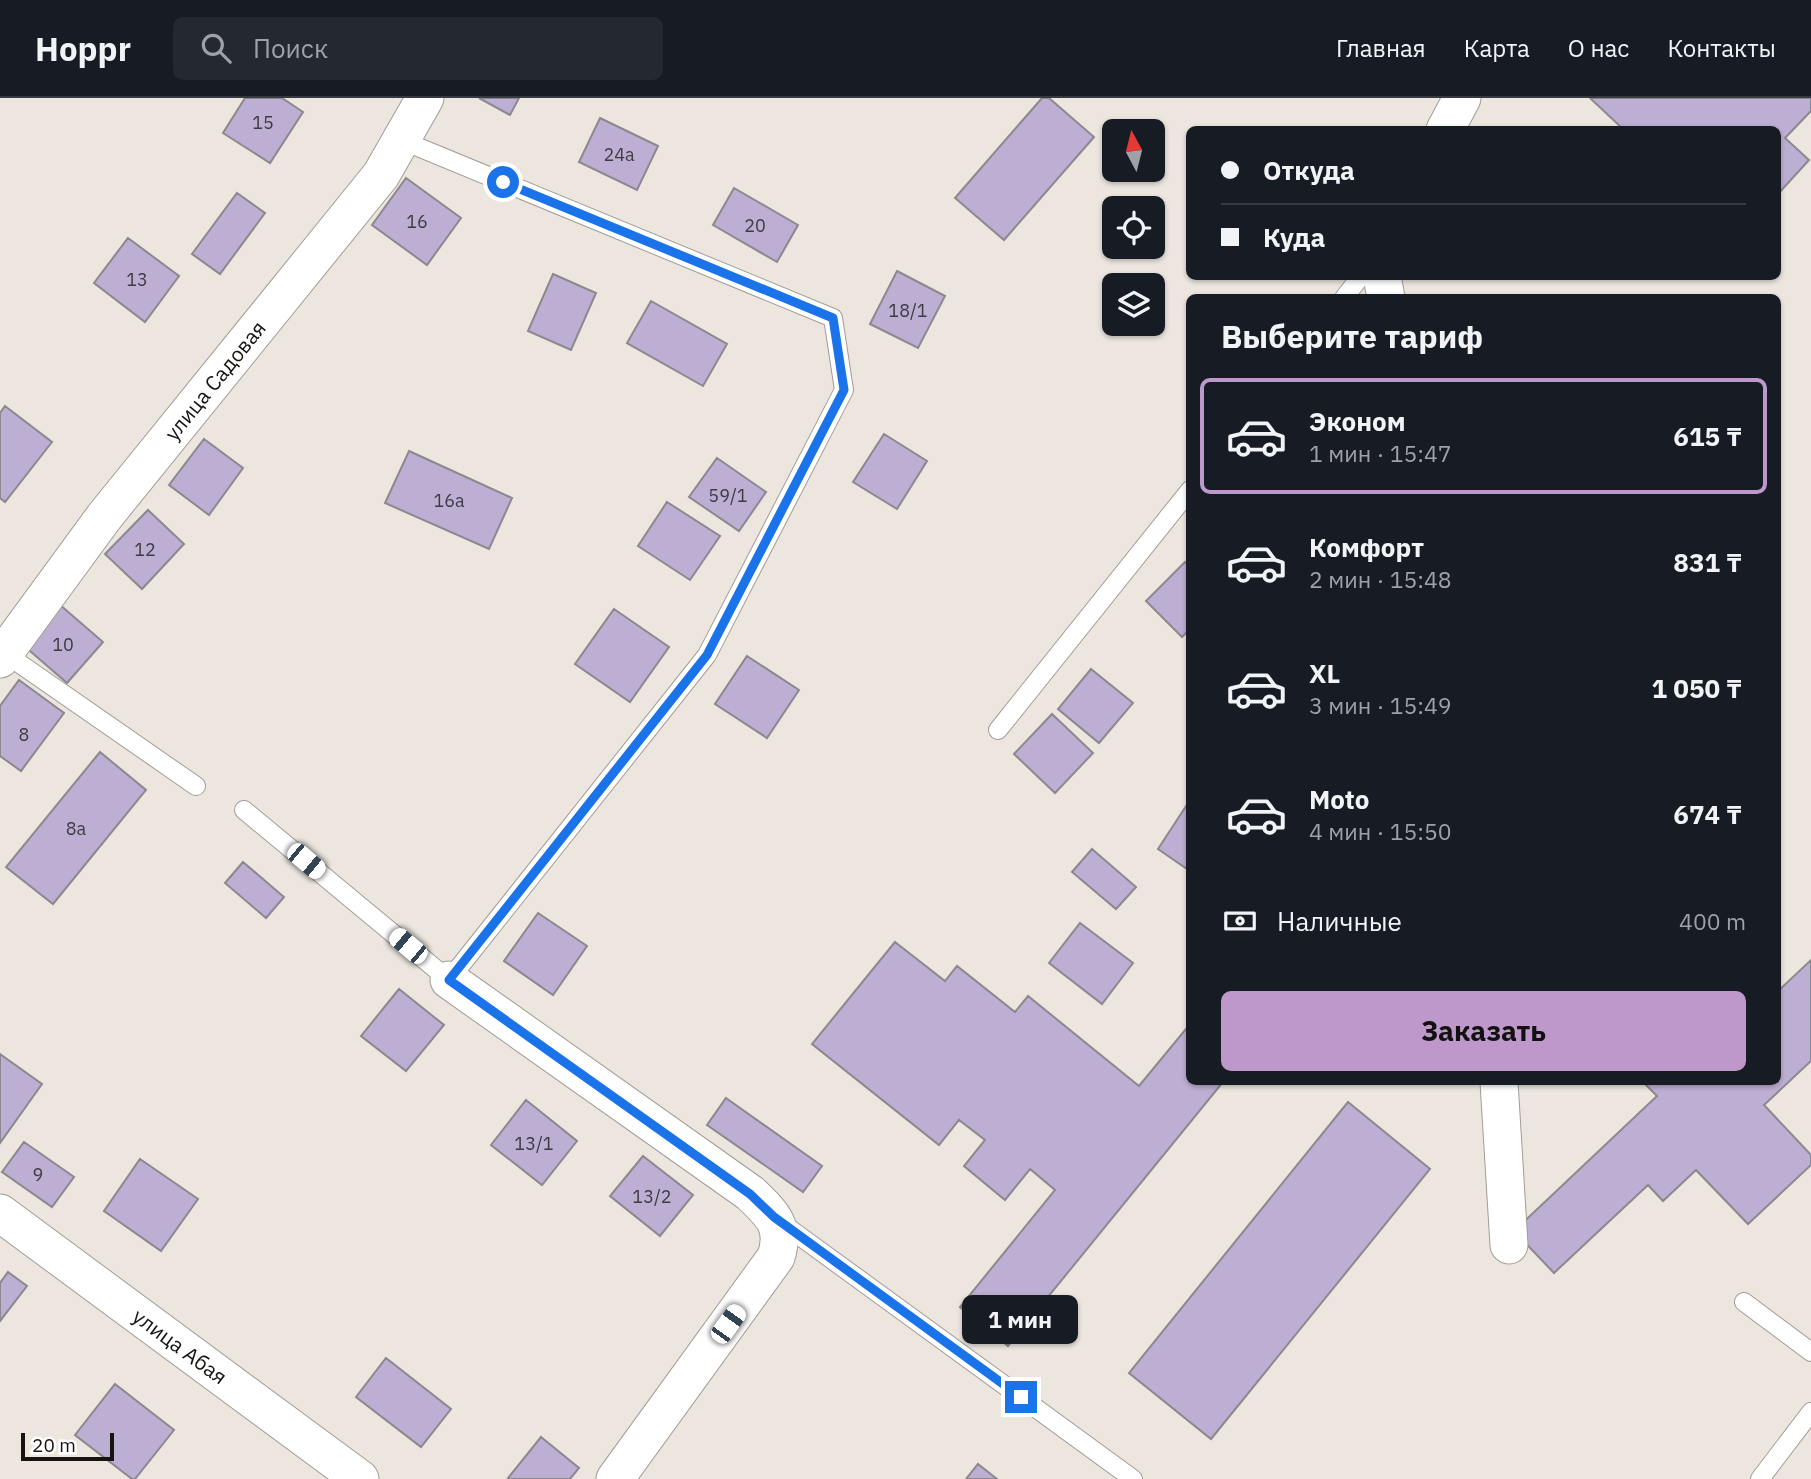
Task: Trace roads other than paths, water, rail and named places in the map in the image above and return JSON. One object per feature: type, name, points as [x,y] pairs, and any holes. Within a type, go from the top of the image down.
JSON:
[{"type":"street","name":"улица Садовая","points":[[1,654],[104,517],[381,175],[425,98]]},
{"type":"street","points":[[1447,126],[1462,98]]},
{"type":"street","points":[[449,980],[750,1194],[774,1217],[780,1243],[776,1257],[615,1479]]},
{"type":"street","points":[[1499,1085],[1509,1245]]},
{"type":"street","name":"улица Абая","points":[[0,1213],[360,1479]]},
{"type":"lane","points":[[244,810],[449,980],[707,655],[844,390],[833,318],[401,140]]},
{"type":"lane","points":[[1347,294],[1358,280]]},
{"type":"lane","points":[[998,730],[1186,495]]},
{"type":"lane","points":[[1,654],[196,786]]},
{"type":"lane","points":[[774,1217],[1133,1479]]},
{"type":"lane","points":[[1744,1302],[1811,1352]]},
{"type":"lane","points":[[1760,1479],[1811,1412]]}]
